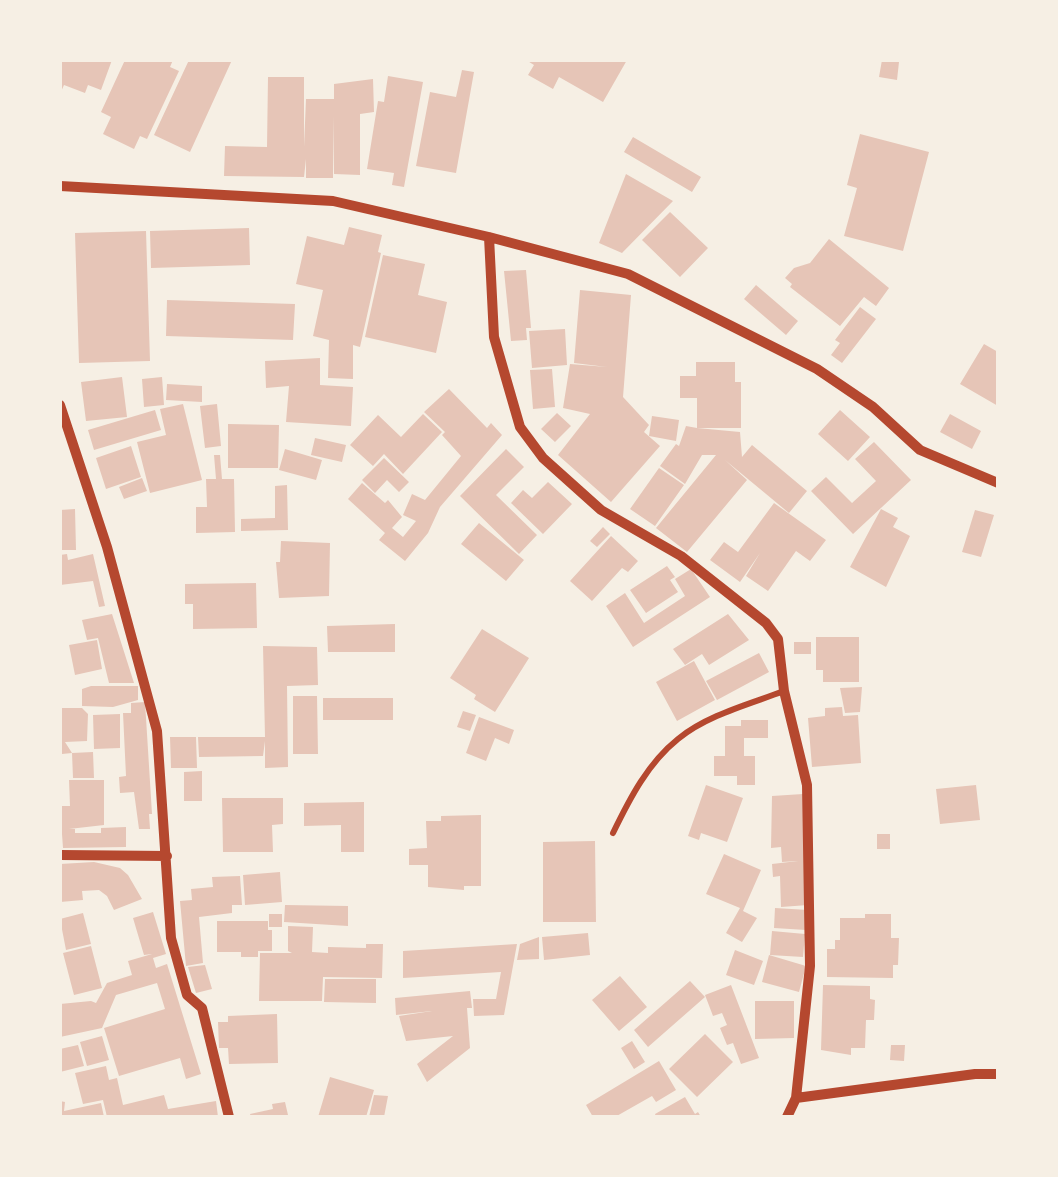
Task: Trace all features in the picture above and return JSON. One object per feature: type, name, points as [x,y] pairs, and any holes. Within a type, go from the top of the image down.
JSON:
[{"type":"street","points":[[60,186],[334,202],[628,274],[817,370],[873,407],[920,450],[998,483]]},
{"type":"street","points":[[489,237],[494,337],[520,427],[543,458],[601,510],[681,556],[766,622],[778,640],[784,691],[807,786],[810,966],[796,1098],[787,1117]]},
{"type":"street","points":[[60,405],[108,546],[157,730],[172,938],[186,995],[202,1008],[229,1117]]},
{"type":"street","points":[[60,855],[167,856]]},
{"type":"street","points":[[796,1098],[998,1074]]},
{"type":"lane","points":[[613,834],[635,787],[679,738],[727,713],[784,691]]},
{"type":"building","points":[[60,60],[112,60],[101,90],[88,85],[85,93],[64,85],[60,94]]},
{"type":"building","points":[[125,60],[173,60],[170,67],[179,71],[147,139],[140,136],[134,149],[103,134],[111,117],[101,112]]},
{"type":"building","points":[[189,60],[232,60],[190,152],[154,135]]},
{"type":"building","points":[[526,60],[627,60],[603,102],[559,77],[553,89],[528,75],[534,65]]},
{"type":"building","points":[[882,60],[899,62],[897,80],[879,77]]},
{"type":"building","points":[[462,70],[474,72],[456,173],[416,166],[430,92],[456,97]]},
{"type":"building","points":[[388,76],[423,82],[404,187],[392,185],[394,173],[367,169],[378,101],[384,102]]},
{"type":"building","points":[[268,77],[304,77],[304,147],[306,99],[334,99],[334,84],[373,79],[374,112],[360,114],[360,175],[334,174],[333,116],[333,178],[306,178],[306,159],[304,177],[224,176],[225,146],[267,147]]},
{"type":"building","points":[[860,134],[929,152],[903,251],[844,236],[857,188],[847,185]]},
{"type":"building","points":[[633,137],[701,177],[692,192],[624,152]]},
{"type":"building","points":[[626,174],[673,201],[622,253],[599,243]]},
{"type":"building","points":[[670,212],[708,248],[680,277],[642,240]]},
{"type":"building","points":[[349,227],[382,235],[378,252],[381,253],[360,347],[353,345],[353,379],[328,378],[329,340],[313,336],[323,290],[296,284],[307,236],[344,245]]},
{"type":"building","points":[[249,228],[250,265],[151,268],[150,231]]},
{"type":"building","points":[[146,231],[150,361],[79,363],[75,233]]},
{"type":"building","points":[[829,239],[889,288],[876,306],[864,297],[840,326],[790,287],[792,284],[785,278],[794,268],[810,263]]},
{"type":"building","points":[[383,255],[425,264],[418,295],[447,302],[436,353],[365,337]]},
{"type":"building","points":[[526,270],[531,328],[526,328],[527,340],[511,341],[504,271]]},
{"type":"building","points":[[756,285],[798,321],[786,335],[744,299]]},
{"type":"building","points":[[580,290],[631,295],[623,397],[649,425],[644,432],[660,446],[611,502],[558,455],[590,414],[563,408],[570,364],[607,367],[574,363]]},
{"type":"building","points":[[167,300],[295,304],[293,340],[166,336]]},
{"type":"building","points":[[860,307],[876,319],[842,363],[831,355],[840,343],[835,340]]},
{"type":"building","points":[[565,329],[567,365],[532,368],[529,331]]},
{"type":"building","points":[[984,344],[998,352],[998,406],[960,384]]},
{"type":"building","points":[[320,358],[320,385],[353,387],[351,426],[286,422],[289,386],[266,388],[265,361]]},
{"type":"building","points":[[696,362],[735,362],[735,382],[741,382],[741,428],[697,428],[697,398],[680,398],[680,376],[696,376]]},
{"type":"building","points":[[552,369],[555,407],[533,409],[530,370]]},
{"type":"building","points":[[122,377],[127,417],[86,421],[81,382]]},
{"type":"building","points":[[162,377],[164,405],[144,407],[142,379]]},
{"type":"building","points":[[167,384],[202,386],[202,402],[166,400]]},
{"type":"building","points":[[449,389],[487,428],[491,423],[502,435],[440,507],[428,533],[405,561],[379,540],[385,533],[348,499],[362,483],[385,503],[388,500],[402,517],[392,528],[403,537],[416,521],[403,515],[412,494],[425,500],[461,456],[442,435],[445,432],[424,412]]},
{"type":"building","points":[[183,404],[202,480],[150,493],[137,442],[166,435],[160,409]]},
{"type":"building","points":[[217,404],[221,446],[205,448],[200,406]]},
{"type":"building","points":[[155,410],[161,430],[94,450],[88,430]]},
{"type":"building","points":[[840,410],[870,437],[848,461],[818,434]]},
{"type":"building","points":[[557,413],[571,426],[555,442],[541,429]]},
{"type":"building","points":[[423,414],[442,432],[403,474],[384,454],[373,466],[350,445],[378,415],[401,437]]},
{"type":"building","points":[[950,414],[981,431],[972,449],[940,432]]},
{"type":"building","points":[[652,416],[679,420],[676,441],[649,436]]},
{"type":"building","points":[[228,424],[279,425],[278,468],[228,468]]},
{"type":"building","points":[[686,426],[740,432],[742,457],[752,445],[807,491],[789,513],[725,460],[747,480],[687,552],[656,528],[716,455],[702,455],[685,484],[660,466],[676,444],[679,446]]},
{"type":"building","points":[[315,438],[346,445],[342,462],[311,455]]},
{"type":"building","points":[[874,442],[911,480],[853,534],[811,491],[826,477],[852,503],[876,481],[855,459]]},
{"type":"building","points":[[131,446],[141,477],[106,489],[96,458]]},
{"type":"building","points":[[285,449],[322,460],[316,480],[279,470]]},
{"type":"building","points":[[506,449],[524,467],[496,495],[537,535],[519,554],[460,496]]},
{"type":"building","points":[[214,455],[220,455],[222,479],[234,479],[235,532],[196,533],[196,507],[207,507],[206,479],[216,479]]},
{"type":"building","points":[[384,458],[409,482],[399,492],[387,480],[375,493],[362,480]]},
{"type":"building","points":[[659,468],[684,485],[655,526],[630,509]]},
{"type":"building","points":[[142,478],[147,491],[124,499],[119,487]]},
{"type":"building","points":[[548,482],[572,504],[543,534],[511,503],[523,490],[532,498]]},
{"type":"building","points":[[287,485],[288,530],[241,531],[241,519],[275,518],[275,486]]},
{"type":"building","points":[[774,503],[826,540],[810,561],[796,551],[768,591],[746,576],[760,553],[740,582],[710,560],[724,542],[738,552]]},
{"type":"building","points":[[75,509],[76,550],[60,550],[60,510]]},
{"type":"building","points":[[881,509],[898,518],[893,527],[910,536],[886,587],[850,567]]},
{"type":"building","points":[[975,510],[994,515],[981,557],[962,552]]},
{"type":"building","points":[[479,523],[524,560],[506,581],[461,544]]},
{"type":"building","points":[[603,527],[610,534],[597,547],[590,541]]},
{"type":"building","points":[[611,536],[638,561],[628,572],[622,568],[592,601],[570,581]]},
{"type":"building","points":[[281,541],[330,543],[329,596],[279,598],[276,562],[280,562]]},
{"type":"building","points":[[67,554],[68,560],[93,554],[105,606],[99,607],[93,581],[60,585],[60,555]]},
{"type":"building","points":[[667,566],[675,577],[670,580],[678,592],[646,613],[630,590]]},
{"type":"building","points":[[691,569],[710,597],[633,647],[606,606],[625,593],[644,623],[685,596],[675,579]]},
{"type":"building","points":[[256,583],[257,628],[193,629],[193,604],[185,604],[185,584]]},
{"type":"building","points":[[112,614],[134,683],[109,683],[98,638],[87,640],[82,620]]},
{"type":"building","points":[[728,614],[749,640],[709,665],[702,654],[685,665],[673,649]]},
{"type":"building","points":[[395,624],[395,652],[328,652],[327,626]]},
{"type":"building","points":[[482,629],[529,658],[495,712],[450,678]]},
{"type":"building","points":[[816,637],[859,637],[859,682],[823,682],[823,670],[816,670]]},
{"type":"building","points":[[97,640],[102,669],[75,675],[69,645]]},
{"type":"building","points":[[794,642],[811,642],[811,654],[794,654]]},
{"type":"building","points":[[263,646],[317,647],[318,685],[287,686],[288,767],[265,768],[265,741],[263,756],[199,757],[198,737],[265,737]]},
{"type":"building","points":[[759,653],[769,672],[717,700],[706,681]]},
{"type":"building","points":[[694,661],[715,700],[677,721],[656,682]]},
{"type":"building","points":[[138,686],[138,700],[113,707],[82,706],[82,689]]},
{"type":"building","points":[[862,687],[860,712],[845,713],[840,688]]},
{"type":"building","points":[[293,696],[317,696],[318,754],[293,754]]},
{"type":"building","points":[[323,698],[393,698],[393,720],[323,720]]},
{"type":"building","points":[[145,702],[152,814],[150,829],[139,829],[134,792],[120,793],[119,777],[126,776],[123,713],[131,713],[131,703]]},
{"type":"building","points":[[842,707],[843,716],[858,715],[861,763],[812,767],[808,718],[825,716],[825,708]]},
{"type":"building","points":[[60,708],[82,708],[88,714],[87,741],[65,742],[72,753],[62,754]]},
{"type":"building","points":[[463,711],[476,715],[470,731],[457,727]]},
{"type":"building","points":[[120,714],[120,748],[94,749],[93,715]]},
{"type":"building","points":[[479,717],[514,730],[509,744],[495,738],[486,761],[466,753]]},
{"type":"building","points":[[741,720],[768,720],[768,738],[744,738],[744,756],[755,756],[755,785],[737,785],[737,776],[714,776],[714,756],[725,756],[725,726],[741,726]]},
{"type":"building","points":[[170,737],[196,737],[197,768],[171,768]]},
{"type":"building","points":[[93,752],[94,778],[73,778],[72,753]]},
{"type":"building","points":[[202,771],[202,801],[184,801],[184,772]]},
{"type":"building","points":[[69,780],[104,780],[104,825],[69,829],[75,829],[75,833],[101,833],[101,828],[126,827],[126,847],[63,848],[60,806],[70,806]]},
{"type":"building","points":[[706,785],[743,798],[727,842],[701,833],[699,840],[688,836]]},
{"type":"building","points":[[976,785],[980,820],[940,824],[936,789]]},
{"type":"building","points":[[803,794],[808,905],[781,907],[780,876],[773,877],[772,864],[798,861],[782,862],[781,847],[771,848],[772,796]]},
{"type":"building","points":[[222,798],[283,798],[283,824],[272,825],[273,852],[223,852]]},
{"type":"building","points":[[364,802],[364,852],[341,852],[341,825],[304,826],[304,803]]},
{"type":"building","points":[[481,815],[481,886],[464,886],[464,890],[428,887],[428,865],[409,865],[409,849],[427,848],[426,821],[441,821],[441,816]]},
{"type":"building","points":[[877,834],[890,834],[890,849],[877,849]]},
{"type":"building","points":[[595,841],[596,922],[543,922],[543,842]]},
{"type":"building","points":[[724,854],[761,870],[743,911],[757,918],[742,942],[726,933],[740,908],[706,894]]},
{"type":"building","points":[[94,862],[120,868],[142,899],[114,910],[99,890],[82,891],[83,900],[60,902],[60,864]]},
{"type":"building","points":[[280,872],[282,902],[245,905],[243,875]]},
{"type":"building","points":[[240,876],[242,905],[232,905],[232,913],[199,917],[203,963],[186,966],[180,901],[192,900],[191,889],[213,887],[212,877]]},
{"type":"building","points":[[285,905],[348,906],[348,926],[284,922]]},
{"type":"building","points":[[775,908],[808,910],[806,930],[774,928]]},
{"type":"building","points":[[153,912],[166,954],[153,958],[156,968],[167,964],[201,1074],[186,1079],[180,1058],[119,1076],[104,1028],[165,1009],[157,983],[116,995],[102,1028],[60,1037],[60,1004],[96,1003],[107,983],[132,975],[128,961],[152,954],[144,955],[133,918]]},
{"type":"building","points":[[83,913],[91,944],[66,950],[60,919]]},
{"type":"building","points":[[269,914],[282,914],[282,927],[269,927]]},
{"type":"building","points":[[865,914],[891,914],[891,938],[899,938],[898,965],[893,965],[893,978],[827,977],[827,949],[835,949],[835,940],[840,940],[840,918],[865,918]]},
{"type":"building","points":[[217,921],[268,921],[272,951],[258,951],[258,957],[217,952]]},
{"type":"building","points":[[288,926],[313,927],[312,952],[328,953],[328,947],[366,948],[366,944],[383,944],[382,978],[323,977],[322,1001],[259,1001],[260,953],[292,953],[288,951]]},
{"type":"building","points":[[772,931],[805,934],[803,957],[770,955]]},
{"type":"building","points":[[588,933],[590,955],[544,960],[542,937]]},
{"type":"building","points":[[539,937],[539,959],[517,960],[520,944]]},
{"type":"building","points":[[517,944],[504,1015],[474,1016],[473,999],[496,999],[501,972],[403,978],[403,951]]},
{"type":"building","points":[[91,946],[102,988],[74,995],[63,953]]},
{"type":"building","points":[[735,950],[763,961],[754,985],[726,975]]},
{"type":"building","points":[[769,955],[806,966],[799,992],[762,982]]},
{"type":"building","points":[[205,965],[212,989],[196,993],[188,967]]},
{"type":"building","points":[[620,976],[647,1007],[619,1031],[592,1000]]},
{"type":"building","points":[[325,979],[376,979],[376,1003],[324,1002]]},
{"type":"building","points":[[690,981],[705,997],[648,1047],[634,1030]]},
{"type":"building","points":[[731,985],[759,1058],[741,1064],[733,1043],[727,1045],[720,1028],[727,1025],[722,1013],[713,1016],[705,995]]},
{"type":"building","points":[[823,985],[870,986],[870,999],[875,1000],[874,1020],[866,1020],[865,1048],[851,1048],[851,1055],[821,1050]]},
{"type":"building","points":[[470,991],[470,1048],[427,1082],[417,1064],[453,1036],[406,1041],[399,1016],[432,1011],[396,1015],[395,998]]},
{"type":"building","points":[[755,1001],[794,1001],[794,1038],[755,1039]]},
{"type":"building","points":[[277,1014],[278,1063],[229,1064],[228,1048],[219,1048],[218,1022],[228,1022],[228,1016]]},
{"type":"building","points":[[705,1034],[733,1062],[697,1097],[669,1069]]},
{"type":"building","points":[[102,1036],[109,1060],[87,1066],[80,1042]]},
{"type":"building","points":[[632,1041],[645,1062],[634,1069],[621,1048]]},
{"type":"building","points":[[78,1045],[84,1066],[60,1072],[60,1049]]},
{"type":"building","points":[[891,1045],[905,1045],[904,1061],[890,1060]]},
{"type":"building","points":[[659,1061],[676,1090],[656,1102],[652,1096],[615,1117],[593,1117],[586,1105]]},
{"type":"building","points":[[106,1066],[109,1080],[117,1078],[123,1105],[164,1095],[168,1109],[216,1101],[218,1117],[107,1117],[103,1100],[83,1104],[75,1073]]},
{"type":"building","points":[[330,1077],[374,1090],[366,1117],[318,1117]]},
{"type":"building","points":[[374,1095],[388,1096],[384,1117],[369,1117]]},
{"type":"building","points":[[685,1097],[701,1117],[656,1117],[655,1114]]},
{"type":"building","points":[[60,1101],[65,1102],[64,1111],[101,1103],[104,1117],[60,1117]]},
{"type":"building","points":[[285,1102],[288,1115],[251,1117],[250,1114],[273,1109],[272,1104]]}]
